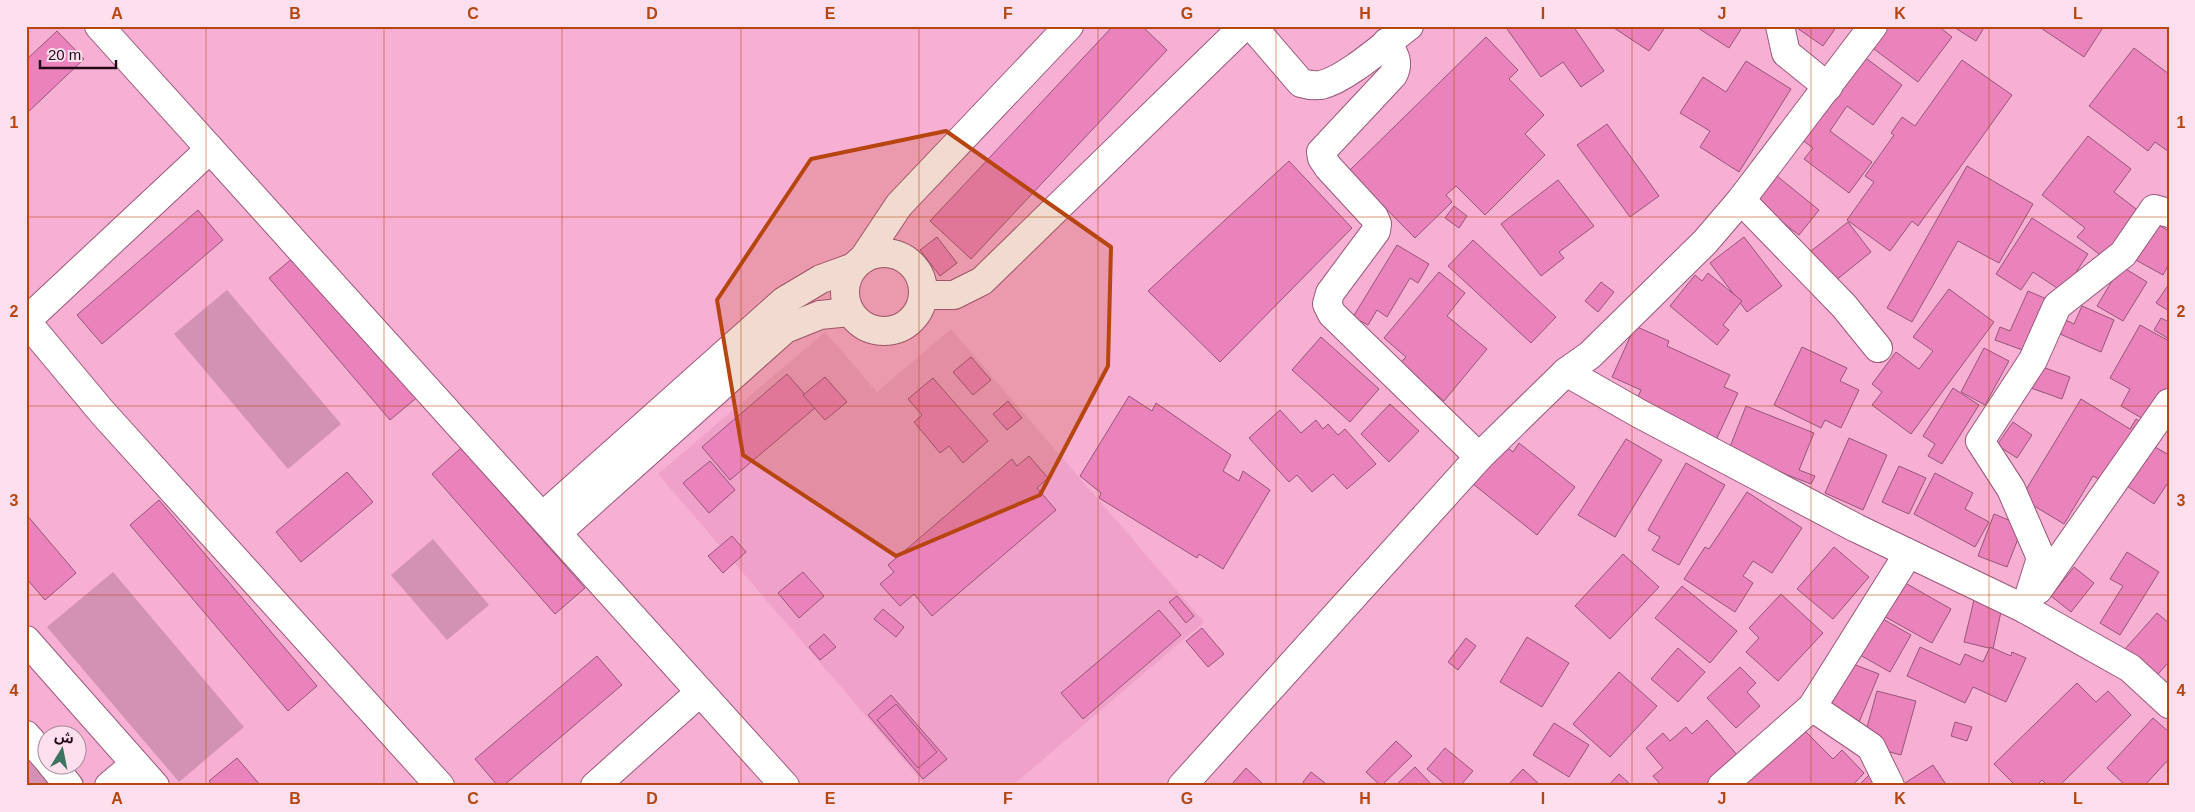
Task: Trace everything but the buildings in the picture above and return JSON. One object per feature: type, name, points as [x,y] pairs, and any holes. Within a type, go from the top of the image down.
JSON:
[{"type":"street","points":[[99,26],[785,786]]},
{"type":"street","points":[[550,525],[784,301],[821,279],[859,263],[887,253],[899,256],[917,272],[922,283],[923,295],[920,307],[913,317],[904,325],[893,330],[880,331],[869,328],[850,312],[846,301],[845,289],[848,277],[859,263],[899,205],[1069,26]]},
{"type":"street","points":[[923,295],[954,295],[982,281],[1244,26]]},
{"type":"street","points":[[1252,26],[1301,83],[1312,86],[1330,82],[1343,75],[1409,26]]},
{"type":"street","points":[[1780,26],[1786,53],[1828,87]]},
{"type":"street","points":[[1182,786],[1479,457],[1566,372],[1590,355],[1705,242],[1741,200],[1873,26]]},
{"type":"street","points":[[1387,42],[1398,67],[1394,75],[1321,152],[1322,158],[1328,167],[1374,217],[1377,224],[1376,231],[1330,293],[1327,304],[1332,314],[1479,457]]},
{"type":"street","points":[[210,149],[26,321],[102,412],[440,786]]},
{"type":"street","points":[[1741,200],[1844,306],[1878,348]]},
{"type":"street","points":[[2025,609],[2041,558],[2011,489],[1980,441],[2032,360],[2057,306],[2123,254],[2154,209],[2169,213]]},
{"type":"street","points":[[550,525],[785,329],[820,315],[850,312]]},
{"type":"street","points":[[1566,372],[1640,414],[1908,554],[2025,609],[2130,668],[2169,704]]},
{"type":"street","points":[[2025,609],[2169,402]]},
{"type":"street","points":[[1722,786],[1812,708],[1908,554]]},
{"type":"street","points":[[31,655],[155,786]]},
{"type":"street","points":[[595,786],[700,692]]},
{"type":"street","points":[[1812,708],[1872,747],[1890,786]]},
{"type":"street","points":[[26,735],[38,749]]},
{"type":"street","points":[[109,786],[135,764]]},
{"type":"street","points":[[59,774],[69,786]]},
{"type":"highlighted area","points":[[946,131],[1111,247],[1108,366],[1040,495],[896,556],[743,455],[717,300],[811,159]]},
{"type":"shaded area","points":[[227,290],[341,424],[288,469],[174,334]]},
{"type":"shaded area","points":[[951,329],[1204,622],[1012,786],[926,786],[658,474],[825,332],[877,392]]},
{"type":"shaded area","points":[[433,539],[489,605],[447,640],[391,575]]},
{"type":"shaded area","points":[[113,572],[244,727],[179,782],[47,627]]},
{"type":"shaded area","points":[[26,757],[38,774],[50,786],[26,786]]}]
